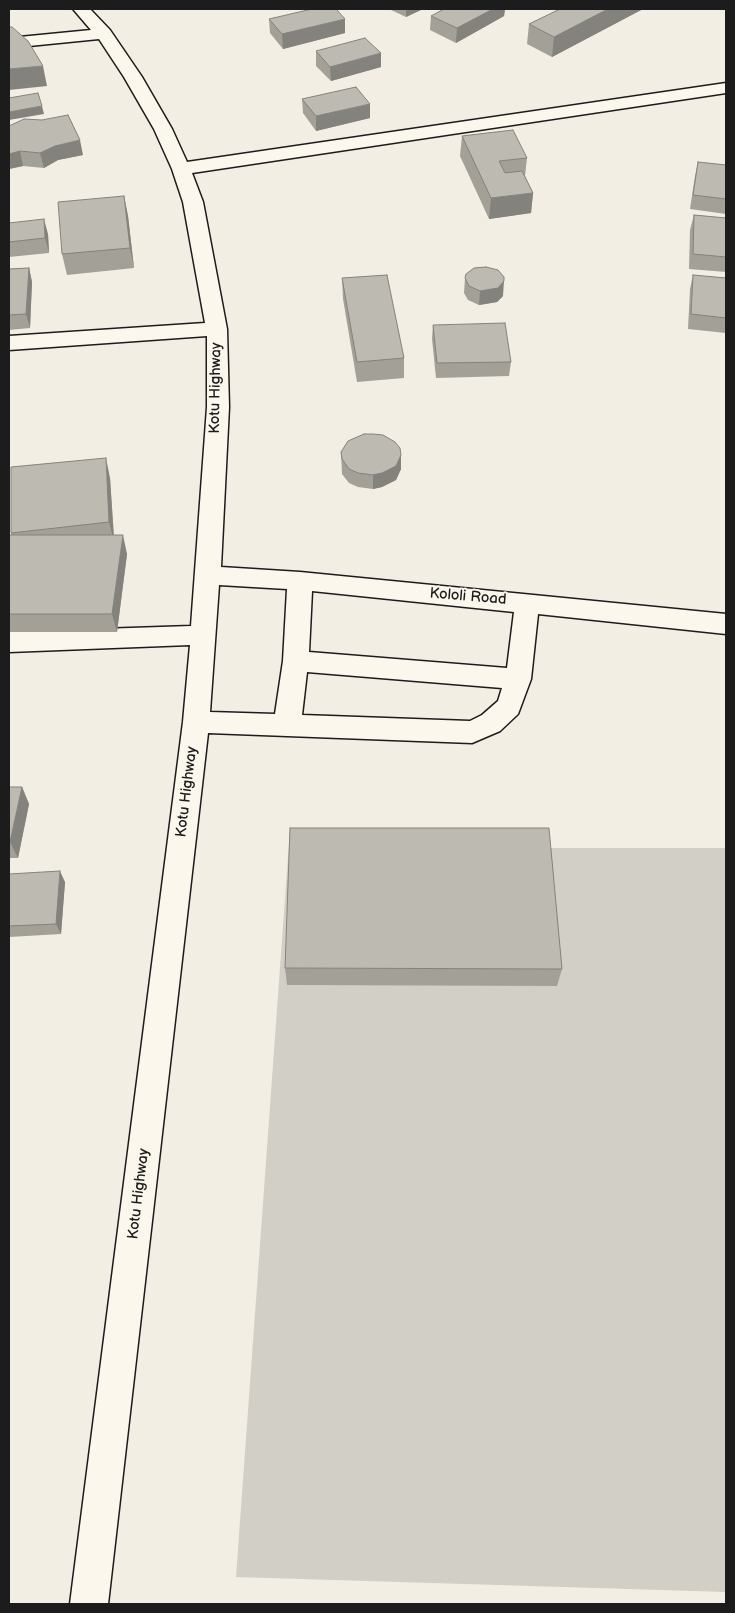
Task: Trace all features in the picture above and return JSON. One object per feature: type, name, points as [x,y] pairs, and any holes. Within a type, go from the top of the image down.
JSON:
[{"type":"street","name":"Kotu Highway","points":[[81,9],[104,34],[133,77],[163,129],[182,169],[193,202],[217,329],[218,407],[208,575],[196,722],[89,1604]]},
{"type":"street","points":[[9,43],[104,34]]},
{"type":"street","points":[[182,169],[726,88]]},
{"type":"street","points":[[9,344],[217,329]]},
{"type":"street","name":"Kololi Road","points":[[208,575],[300,581],[726,624]]},
{"type":"street","points":[[287,725],[296,661],[300,581]]},
{"type":"street","points":[[196,722],[472,732],[490,723],[509,707],[518,679],[527,603]]},
{"type":"street","points":[[9,642],[203,635]]},
{"type":"street","points":[[296,661],[518,679]]},
{"type":"shaded area","points":[[290,829],[545,848],[726,848],[726,1592],[236,1577]]},
{"type":"building","points":[[312,9],[336,9],[345,19],[282,34],[269,19]]},
{"type":"building","points":[[444,9],[493,9],[457,28],[431,16]]},
{"type":"building","points":[[560,9],[608,9],[554,37],[529,24]]},
{"type":"building","points":[[9,27],[12,27],[28,41],[43,66],[9,69]]},
{"type":"building","points":[[365,38],[381,53],[330,67],[316,51]]},
{"type":"building","points":[[356,87],[370,104],[316,116],[302,99]]},
{"type":"building","points":[[38,93],[42,106],[9,112],[9,98]]},
{"type":"building","points":[[68,115],[80,140],[55,146],[40,153],[20,151],[9,154],[9,126],[24,119],[42,120]]},
{"type":"building","points":[[513,130],[527,158],[499,161],[505,173],[522,171],[533,193],[491,198],[462,136]]},
{"type":"building","points":[[698,162],[726,165],[726,199],[693,195]]},
{"type":"building","points":[[124,196],[130,248],[62,254],[58,202]]},
{"type":"building","points":[[694,215],[726,218],[726,257],[693,254]]},
{"type":"building","points":[[44,219],[45,238],[9,242],[9,223]]},
{"type":"building","points":[[486,267],[498,270],[504,277],[504,281],[498,288],[480,291],[469,286],[465,278],[466,274],[474,268]]},
{"type":"building","points":[[29,268],[26,314],[9,315],[9,269]]},
{"type":"building","points":[[387,275],[404,358],[357,362],[342,278]]},
{"type":"building","points":[[693,275],[726,278],[726,318],[691,314]]},
{"type":"building","points":[[505,323],[511,362],[437,363],[433,325]]},
{"type":"building","points":[[364,434],[383,435],[395,442],[400,448],[401,455],[396,466],[373,475],[358,473],[349,469],[342,459],[341,452],[348,441]]},
{"type":"building","points":[[106,458],[109,522],[11,533],[11,467]]},
{"type":"building","points":[[9,535],[123,535],[112,614],[9,614]]},
{"type":"building","points":[[9,787],[22,787],[10,842],[9,842]]},
{"type":"building","points":[[290,828],[549,828],[562,969],[285,968]]},
{"type":"building","points":[[60,871],[56,924],[9,926],[9,874]]}]
